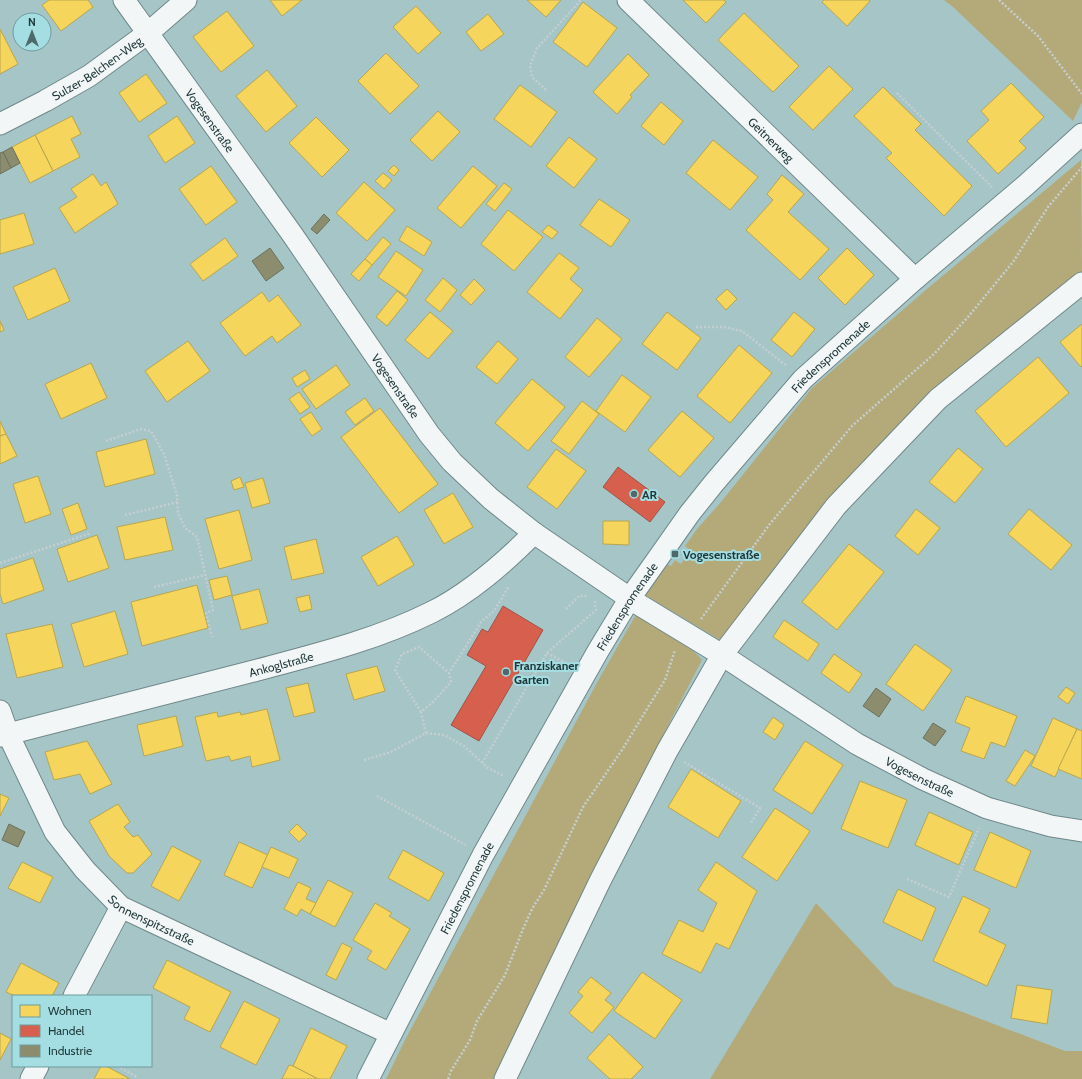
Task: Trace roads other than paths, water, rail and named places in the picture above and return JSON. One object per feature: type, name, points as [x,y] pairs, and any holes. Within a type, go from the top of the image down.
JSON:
[{"type":"street","name":"Vogesenstraße","points":[[124,0],[292,234],[429,434],[452,462],[491,498],[534,533],[630,598],[857,744],[922,780],[987,808],[1051,826],[1082,832]]},
{"type":"street","name":"Sulzer-Belchen-Weg","points":[[0,124],[89,76],[148,33],[186,0]]},
{"type":"street","name":"Geitnerweg","points":[[628,0],[915,279]]},
{"type":"street","name":"Friedenspromenade","points":[[368,1079],[483,855],[598,651],[630,598],[704,495],[803,379],[915,279],[1082,134]]},
{"type":"street","points":[[505,1079],[600,881],[667,751],[722,656],[836,506],[938,399],[1082,283]]},
{"type":"street","name":"Ankoglstraße","points":[[4,735],[284,663],[382,633],[433,612],[484,579],[504,563],[534,533]]},
{"type":"street","name":"Sonnenspitzstraße","points":[[0,711],[4,735],[55,832],[85,870],[121,907],[391,1034]]},
{"type":"street","points":[[75,995],[121,907]]},
{"type":"street","points":[[31,1079],[37,1067]]},
{"type":"place","name":"AR","points":[[634,494]]},
{"type":"place","name":"Vogesenstraße","points":[[675,554]]},
{"type":"place","name":"Franziskaner Garten","points":[[506,672]]}]
